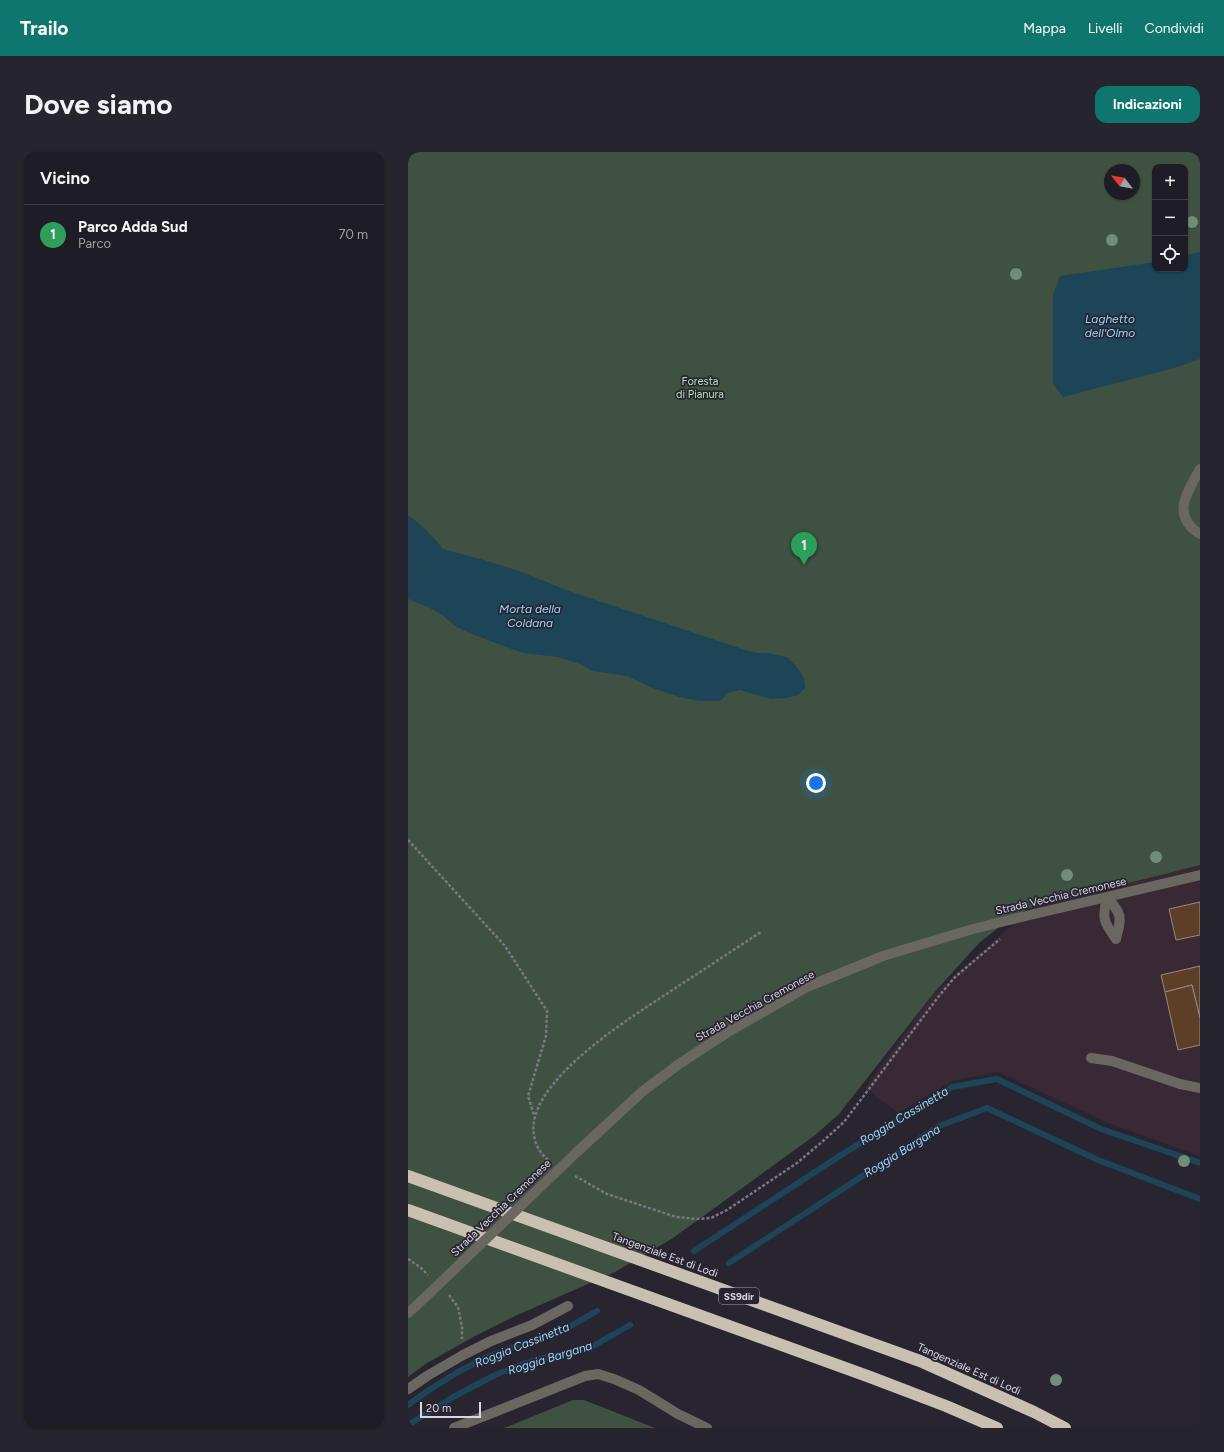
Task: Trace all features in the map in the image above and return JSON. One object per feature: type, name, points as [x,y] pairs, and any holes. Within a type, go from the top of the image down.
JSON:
[{"type":"highway","name":"Tangenziale Est di Lodi","points":[[408,1176],[920,1361],[1027,1409],[1065,1428]]},
{"type":"highway","points":[[408,1210],[870,1377],[946,1406],[996,1428]]},
{"type":"street","points":[[1200,469],[1184,499],[1186,521],[1193,530],[1200,534]]},
{"type":"street","name":"Strada Vecchia Cremonese","points":[[411,1310],[643,1091],[679,1064],[728,1032],[807,987],[883,956],[973,929],[1030,914],[1200,875]]},
{"type":"street","points":[[1091,1058],[1112,1061],[1180,1084],[1200,1088]]},
{"type":"street","points":[[408,1389],[427,1376],[491,1341],[532,1325],[568,1306]]},
{"type":"street","points":[[454,1428],[585,1376],[598,1374],[639,1390],[678,1414],[707,1428]]},
{"type":"path","points":[[408,840],[506,946],[547,1011],[546,1036],[528,1096],[534,1115]]},
{"type":"path","points":[[553,1163],[546,1159],[537,1147],[532,1132],[534,1115],[544,1096],[558,1078],[606,1035],[760,932]]},
{"type":"path","points":[[573,1175],[607,1194],[676,1216],[696,1219],[712,1218],[727,1210],[797,1162],[823,1142],[844,1122],[955,977],[1001,939]]},
{"type":"path","points":[[408,1259],[431,1277]]},
{"type":"path","points":[[447,1292],[458,1307],[462,1327],[463,1356]]},
{"type":"shaded area","points":[[1200,861],[1200,1156],[1108,1123],[998,1072],[952,1081],[898,1113],[865,1088],[933,994],[1039,902]]},
{"type":"green space","name":"Foresta di Pianura","points":[[408,152],[1200,152],[1200,865],[1029,908],[1008,920],[979,943],[933,994],[839,1114],[814,1136],[673,1238],[615,1272],[513,1317],[427,1363],[408,1377]]},
{"type":"green space","points":[[573,1400],[584,1400],[655,1428],[504,1428]]},
{"type":"water","name":"Laghetto dell'Olmo","points":[[1200,252],[1200,359],[1178,367],[1063,397],[1053,384],[1053,294],[1060,276],[1152,262],[1152,272],[1188,272],[1188,254]]},
{"type":"water","name":"Morta della Coldana","points":[[408,515],[421,525],[443,549],[522,572],[566,590],[745,650],[787,657],[797,667],[804,678],[805,688],[798,695],[786,698],[771,699],[740,690],[727,693],[722,700],[700,701],[679,697],[650,687],[627,676],[593,671],[580,664],[558,657],[523,653],[469,633],[455,626],[442,615],[430,608],[408,599]]},
{"type":"building","points":[[1200,902],[1200,935],[1176,940],[1169,909]]},
{"type":"building","points":[[1200,966],[1200,1018],[1192,985],[1165,992],[1161,975]]},
{"type":"building","points":[[1192,985],[1200,1018],[1200,1045],[1178,1050],[1165,992]]},
{"type":"waterway","name":"Roggia Cassinetta","points":[[694,1251],[841,1155],[952,1087],[997,1079],[1101,1129],[1200,1163]]},
{"type":"waterway","name":"Roggia Bargana","points":[[729,1263],[939,1126],[987,1108],[1098,1160],[1200,1199]]},
{"type":"waterway","name":"Roggia Cassinetta","points":[[408,1405],[456,1373],[489,1356],[567,1328],[597,1311]]},
{"type":"waterway","name":"Roggia Bargana","points":[[408,1425],[455,1396],[495,1375],[523,1364],[593,1346],[630,1325]]},
{"type":"place","name":"Parco Adda Sud","points":[[804,565]]}]
